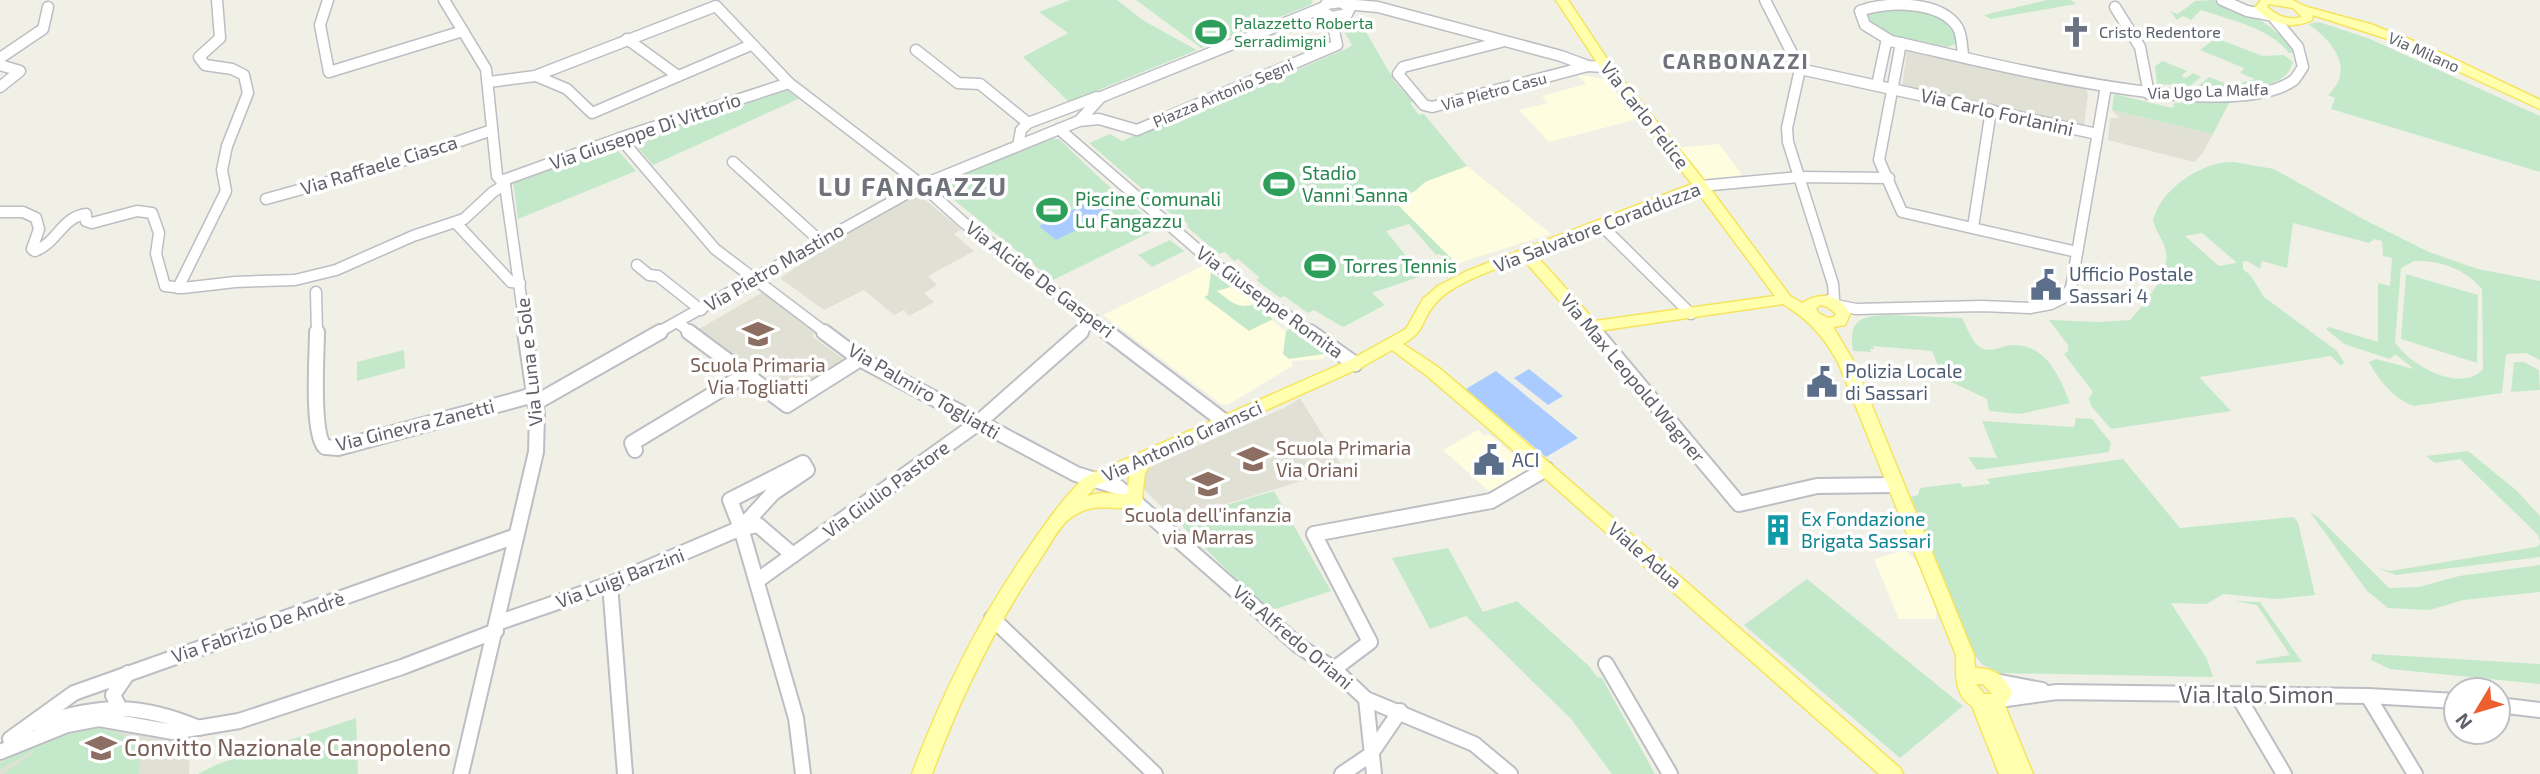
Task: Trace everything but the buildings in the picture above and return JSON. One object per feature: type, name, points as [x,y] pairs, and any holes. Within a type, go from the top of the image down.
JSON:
[{"type":"main road","name":"Via Carlo Felice","points":[[1562,0],[1606,67],[1784,296],[1826,311],[1965,655],[1981,679],[2001,693],[1991,701]]},
{"type":"main road","points":[[2261,7],[2285,2],[2303,17]]},
{"type":"main road","points":[[2261,7],[2303,17]]},
{"type":"main road","name":"Via Milano","points":[[2303,17],[2351,22],[2400,40],[2540,105]]},
{"type":"main road","name":"Via Milano","points":[[2303,17],[2332,21],[2370,34],[2540,111]]},
{"type":"main road","name":"Via Salvatore Coradduzza","points":[[1395,346],[1418,336],[1418,325],[1428,302],[1443,289],[1686,189],[1701,186]]},
{"type":"main road","name":"Via Max Leopold Wagner","points":[[1526,253],[1591,327]]},
{"type":"main road","points":[[1591,327],[1691,314],[1784,296]]},
{"type":"main road","name":"Via Carlo Felice","points":[[1826,311],[1826,330],[1846,362]]},
{"type":"main road","name":"Via Antonio Gramsci","points":[[922,774],[945,709],[992,618],[1073,499],[1091,481],[1355,364],[1363,364],[1395,346]]},
{"type":"main road","name":"Viale Adua","points":[[1395,346],[1436,375],[1546,469],[1893,774]]},
{"type":"main road","points":[[1060,517],[1083,502],[1102,498],[1135,500],[1137,473],[1148,454]]},
{"type":"main road","points":[[1981,679],[1971,695],[1991,701],[2023,774]]},
{"type":"main road","points":[[1991,701],[2009,774]]},
{"type":"street","points":[[178,288],[226,191],[222,170],[227,146],[248,93],[244,75],[232,69],[205,65],[199,57],[220,38],[218,0]]},
{"type":"street","points":[[328,0],[320,24],[329,72],[463,31]]},
{"type":"street","name":"Via Luna e Sole","points":[[444,0],[486,69],[489,82],[497,176],[503,183],[520,283],[535,399],[536,452],[461,774]]},
{"type":"street","points":[[1765,0],[1791,57],[1800,69],[1787,128],[1790,153],[1833,284],[1833,298],[1826,311]]},
{"type":"street","points":[[1896,42],[1865,25],[1860,15],[1863,8],[1885,0],[1911,2],[1928,7],[1954,22],[1960,31],[1963,55]]},
{"type":"street","points":[[2222,0],[2261,7],[2282,31],[2303,17]]},
{"type":"street","points":[[1340,4],[1345,16],[1336,17],[1324,13],[1340,4],[1378,7],[1561,56],[1588,66],[1606,67]]},
{"type":"street","name":"Piazza Antonio Segni","points":[[1079,121],[1099,99],[1340,4]]},
{"type":"street","name":"Via Alcide De Gasperi","points":[[627,39],[716,6],[789,83],[922,185],[963,222],[1225,422]]},
{"type":"street","points":[[0,58],[43,29],[48,7]]},
{"type":"street","points":[[2115,7],[2140,47],[2148,94]]},
{"type":"street","name":"Via Ugo La Malfa","points":[[1896,42],[2148,94],[2260,93],[2284,87],[2300,74],[2303,59],[2300,50],[2261,7]]},
{"type":"street","name":"Piazza Antonio Segni","points":[[1059,129],[1079,121],[1099,119],[1137,130],[1337,45],[1332,22],[1336,17]]},
{"type":"street","points":[[489,82],[535,76],[627,39],[678,76]]},
{"type":"street","name":"Via Pietro Casu","points":[[1501,42],[1403,67],[1398,74],[1424,105],[1432,107],[1588,66]]},
{"type":"street","points":[[1877,85],[1886,43],[1896,42]]},
{"type":"street","points":[[1896,42],[1892,88],[1880,160],[1902,212],[2077,252]]},
{"type":"street","points":[[535,76],[553,80],[575,91],[592,113],[751,45]]},
{"type":"street","points":[[916,50],[958,83],[980,85],[1028,123],[1021,130],[1018,146]]},
{"type":"street","points":[[0,65],[20,71],[0,87]]},
{"type":"street","name":"Via Carlo Forlanini","points":[[1800,69],[2097,134],[2071,288],[2063,298],[2051,304],[2030,308],[1882,307],[1826,311]]},
{"type":"street","name":"Via Giuseppe Di Vittorio","points":[[503,183],[620,138],[789,83]]},
{"type":"street","points":[[2097,134],[2106,86]]},
{"type":"street","name":"Piazza Antonio Segni","points":[[1028,123],[1091,98],[1099,99]]},
{"type":"street","points":[[1099,99],[1099,109],[1118,124]]},
{"type":"street","points":[[1973,227],[1992,110]]},
{"type":"street","name":"Via Pietro Mastino","points":[[535,399],[678,323],[819,240],[922,185],[1059,129]]},
{"type":"street","name":"Via Giuseppe Romita","points":[[1059,129],[1212,262],[1355,364]]},
{"type":"street","name":"Via Raffaele Ciasca","points":[[266,199],[393,164],[492,130]]},
{"type":"street","name":"Via Palmiro Togliatti","points":[[620,138],[715,249],[860,359],[1091,481]]},
{"type":"street","points":[[733,162],[819,240]]},
{"type":"street","name":"Via Salvatore Coradduzza","points":[[1701,186],[1799,177],[1889,178]]},
{"type":"street","points":[[0,212],[23,212],[36,218],[39,229],[32,249],[35,251],[44,248],[69,219],[78,214],[85,213],[86,221],[92,223],[137,211],[152,213],[159,233],[156,254],[163,281],[165,286],[178,288],[313,277],[358,262],[413,236],[457,223],[485,202],[503,183]]},
{"type":"street","points":[[457,223],[511,282],[520,283]]},
{"type":"street","points":[[1601,225],[1691,314]]},
{"type":"street","points":[[637,265],[649,275],[658,276],[701,310]]},
{"type":"street","name":"Via Ginevra Zanetti","points":[[316,292],[318,422],[320,442],[326,447],[338,448],[535,399]]},
{"type":"street","name":"Via Giulio Pastore","points":[[793,555],[978,423],[1094,320]]},
{"type":"street","points":[[678,323],[787,405],[860,359]]},
{"type":"street","name":"Via Max Leopold Wagner","points":[[1591,327],[1739,504],[1817,486],[1896,485]]},
{"type":"street","points":[[635,450],[632,443],[745,376]]},
{"type":"street","name":"Via Luigi Barzini","points":[[497,627],[741,528],[773,493],[807,470],[803,463],[730,500],[741,528],[758,580],[796,718],[803,774]]},
{"type":"street","points":[[1334,669],[1370,642],[1314,534],[1491,501],[1546,469]]},
{"type":"street","name":"Via Alfredo Oriani","points":[[1091,481],[1118,487],[1135,500],[1299,646],[1334,669],[1366,699],[1474,744],[1510,774]]},
{"type":"street","points":[[741,528],[758,525],[793,555],[758,580]]},
{"type":"street","name":"Via Fabrizio De Andrè","points":[[4,746],[74,693],[516,536]]},
{"type":"street","points":[[610,583],[625,774]]},
{"type":"street","points":[[992,618],[1155,774]]},
{"type":"street","points":[[4,746],[67,725],[99,719],[173,732],[239,721],[402,667],[497,627]]},
{"type":"street","points":[[1606,664],[1670,774]]},
{"type":"street","points":[[118,705],[113,695],[128,673]]},
{"type":"street","name":"Via Italo Simon","points":[[1981,679],[2057,692],[2368,696],[2442,700]]},
{"type":"street","name":"Via Italo Simon","points":[[1991,701],[2057,692]]},
{"type":"street","points":[[2238,696],[2284,774]]},
{"type":"street","points":[[2368,696],[2415,774]]},
{"type":"street","points":[[1366,699],[1374,774]]},
{"type":"street","points":[[4,746],[37,725],[64,716],[118,705],[181,719],[199,728]]},
{"type":"street","points":[[2512,707],[2540,710]]},
{"type":"street","points":[[1342,774],[1370,755],[1400,711]]},
{"type":"shaded area","points":[[1907,50],[2085,87],[2088,95],[2084,126],[1902,87]]},
{"type":"shaded area","points":[[1577,74],[1604,79],[1638,119],[1549,142],[1519,110],[1548,103],[1542,96],[1586,84]]},
{"type":"shaded area","points":[[2112,110],[2213,134],[2202,154],[2194,162],[2108,140],[2110,118],[2119,118]]},
{"type":"shaded area","points":[[1719,144],[1742,175],[1701,180],[1674,148]]},
{"type":"shaded area","points":[[1467,166],[1551,234],[1458,265],[1393,200],[1415,191],[1424,182]]},
{"type":"shaded area","points":[[912,198],[923,198],[956,225],[961,230],[954,234],[974,251],[928,276],[937,285],[924,293],[934,302],[909,316],[904,310],[894,315],[864,290],[824,310],[780,278],[829,246],[825,241]]},
{"type":"shaded area","points":[[1202,266],[1273,316],[1272,320],[1285,331],[1291,330],[1325,353],[1324,359],[1292,361],[1292,366],[1228,405],[1221,404],[1103,315]]},
{"type":"shaded area","name":"Scuola Primaria Via Togliatti","points":[[763,292],[817,332],[812,336],[846,361],[794,394],[761,367],[750,373],[697,330]]},
{"type":"shaded area","name":"Scuola Primaria Via Oriani","points":[[1300,398],[1343,468],[1185,517],[1182,512],[1165,510],[1143,488],[1145,469],[1286,407]]},
{"type":"shaded area","points":[[1478,430],[1484,435],[1490,435],[1523,463],[1527,472],[1490,492],[1443,450]]},
{"type":"shaded area","points":[[1906,550],[1917,562],[1936,608],[1936,619],[1899,619],[1874,559]]},
{"type":"shaded area","name":"Convitto Nazionale Canopoleno","points":[[87,726],[109,726],[176,740],[190,753],[189,774],[0,774],[0,758]]},
{"type":"green space","points":[[1070,0],[1117,0],[1144,21],[1197,50],[1069,102],[1023,57],[1068,33],[1039,12]]},
{"type":"green space","name":"Palazzetto Roberta Serradimigni","points":[[1136,0],[1311,0],[1313,2],[1201,48]]},
{"type":"green space","points":[[2047,0],[2071,0],[2076,4],[1990,19],[1984,15]]},
{"type":"green space","points":[[2213,0],[2269,26],[2287,42],[2294,53],[2289,53],[2271,37],[2236,21],[2201,10],[2191,20],[2183,16],[2177,20],[2170,11],[2178,14],[2195,1]]},
{"type":"green space","points":[[1885,2],[1942,15],[1957,35],[1956,44],[1945,48],[1895,38],[1866,20],[1867,8]]},
{"type":"green space","points":[[2319,22],[2370,39],[2540,116],[2540,172],[2331,109],[2335,98],[2328,95],[2336,85],[2341,66],[2333,47],[2308,24]]},
{"type":"green space","name":"Stadio Vanni Sanna","points":[[1362,25],[1395,82],[1413,102],[1410,103],[1419,115],[1424,114],[1467,166],[1425,182],[1415,191],[1393,200],[1458,265],[1451,267],[1440,254],[1436,255],[1409,224],[1386,231],[1411,262],[1407,264],[1419,277],[1372,293],[1385,305],[1343,327],[1314,310],[1308,313],[1284,296],[1280,298],[1256,280],[1260,278],[1238,259],[1234,261],[1225,252],[1219,254],[1187,227],[1188,224],[1176,214],[1171,214],[1089,143],[1110,134],[1122,141],[1348,48],[1352,45],[1344,31]]},
{"type":"green space","points":[[2216,38],[2263,56],[2284,55],[2293,62],[2287,73],[2278,81],[2266,85],[2198,86],[2209,77],[2227,84],[2230,81],[2236,84],[2255,79],[2240,73],[2244,68],[2200,50]]},
{"type":"green space","points":[[2163,61],[2187,71],[2181,76],[2186,78],[2193,73],[2201,77],[2190,86],[2157,84],[2155,66]]},
{"type":"green space","points":[[786,89],[798,99],[653,165],[632,141]]},
{"type":"green space","points":[[2114,94],[2173,108],[2174,103],[2229,103],[2213,134],[2112,110]]},
{"type":"green space","name":"Piscine Comunali Lu Fangazzu","points":[[1052,139],[1059,139],[1103,181],[1159,228],[1053,280],[938,187],[942,183]]},
{"type":"green space","points":[[615,147],[636,171],[518,219],[513,182]]},
{"type":"green space","points":[[2234,162],[2274,169],[2361,218],[2429,252],[2478,269],[2540,281],[2540,360],[2526,353],[2506,354],[2502,393],[2414,406],[2407,403],[2388,388],[2369,362],[2376,359],[2414,369],[2395,354],[2390,359],[2344,344],[2326,329],[2329,327],[2378,342],[2378,283],[2390,286],[2392,258],[2383,256],[2382,241],[2375,239],[2369,243],[2293,223],[2287,268],[2262,261],[2260,269],[2243,261],[2243,269],[2251,276],[2264,297],[2337,351],[2344,362],[2341,366],[2331,356],[2199,377],[2231,411],[2111,429],[2091,406],[2089,398],[2093,392],[2064,354],[2068,351],[2068,345],[2049,320],[2130,320],[2149,297],[2164,269],[2166,252],[2153,221],[2157,209],[2173,188],[2184,179],[2209,166]],"holes":[[[2202,233],[2236,262],[2236,263],[2219,266],[2185,236]],[[2414,261],[2451,267],[2468,276],[2482,289],[2483,369],[2473,376],[2462,379],[2436,374],[2412,359],[2395,342],[2401,268]]]},
{"type":"green space","points":[[1170,240],[1184,251],[1152,267],[1138,255]]},
{"type":"green space","points":[[1211,272],[1231,287],[1217,291],[1226,298],[1234,304],[1255,304],[1273,319],[1249,331],[1204,297],[1208,295]]},
{"type":"green space","points":[[2406,274],[2478,295],[2477,363],[2401,339]]},
{"type":"green space","points":[[1888,315],[1962,318],[1974,340],[1984,349],[2011,345],[2033,349],[2050,363],[2070,403],[2020,414],[1989,411],[1987,399],[1943,378],[1932,351],[1873,346],[1871,352],[1853,351],[1854,326],[1863,319]]},
{"type":"green space","points":[[1290,329],[1325,354],[1289,359],[1283,354],[1286,331]]},
{"type":"green space","points":[[404,350],[405,368],[357,381],[357,362]]},
{"type":"green space","points":[[2514,362],[2524,362],[2539,370],[2540,390],[2511,392]]},
{"type":"green space","points":[[2076,418],[2092,419],[2111,443],[2109,452],[1977,470],[1968,457],[1997,458],[1982,421],[2074,427]]},
{"type":"green space","points":[[2468,451],[2516,490],[2540,516],[2540,541],[2538,535],[2460,459],[2435,463],[2426,456]]},
{"type":"green space","points":[[2123,459],[2180,528],[2293,517],[2298,522],[2315,595],[2276,599],[2224,594],[2206,604],[2171,603],[2207,659],[2213,677],[2000,673],[1983,665],[1975,656],[1911,497],[1918,495],[1920,488],[1960,483],[1963,487],[1990,484],[1987,479]]},
{"type":"green space","points":[[1274,491],[1331,591],[1269,611],[1176,520]]},
{"type":"green space","points":[[2310,512],[2389,588],[2419,587],[2459,576],[2540,565],[2540,592],[2463,600],[2430,610],[2388,608],[2367,591]]},
{"type":"green space","points":[[2540,544],[2540,557],[2396,575],[2377,568],[2390,571],[2536,547]]},
{"type":"green space","points":[[1448,548],[1483,612],[1517,601],[1589,666],[1597,677],[1602,678],[1655,774],[1612,774],[1571,719],[1466,616],[1430,629],[1392,558]]},
{"type":"green space","points":[[1807,579],[1963,706],[1900,758],[1744,625]]},
{"type":"green space","points":[[2234,601],[2260,602],[2302,662],[2257,664],[2255,661],[2290,655],[2257,605]]},
{"type":"green space","points":[[2372,654],[2540,664],[2540,684],[2512,681],[2512,676],[2460,676],[2390,669],[2371,660]]},
{"type":"green space","points":[[356,718],[358,774],[198,774],[218,764]]},
{"type":"green space","name":"Convitto Nazionale Canopoleno","points":[[97,728],[116,732],[131,740],[139,753],[139,774],[3,774],[33,753],[32,751],[0,770],[0,763],[53,735]]},
{"type":"water","points":[[1096,199],[1113,212],[1056,240],[1039,226]]},
{"type":"water","points":[[1529,369],[1563,396],[1548,405],[1514,378]]},
{"type":"water","points":[[1496,371],[1578,438],[1546,457],[1466,389]]},
{"type":"place","name":"Palazzetto Roberta Serradimigni","points":[[1211,32]]},
{"type":"place","name":"Cristo Redentore","points":[[2076,32]]},
{"type":"place","name":"Stadio Vanni Sanna","points":[[1279,184]]},
{"type":"place","name":"Piscine Comunali Lu Fangazzu","points":[[1052,210]]},
{"type":"place","name":"Torres Tennis","points":[[1320,266]]},
{"type":"place","name":"Ufficio Postale Sassari 4","points":[[2046,285]]},
{"type":"place","name":"Scuola Primaria Via Togliatti","points":[[758,334]]},
{"type":"place","name":"Polizia Locale di Sassari","points":[[1822,382]]},
{"type":"place","name":"Scuola Primaria Via Oriani","points":[[1253,459]]},
{"type":"place","name":"ACI","points":[[1489,460]]},
{"type":"place","name":"Scuola dell'infanzia via Marras","points":[[1208,484]]},
{"type":"place","name":"Ex Fondazione Brigata Sassari","points":[[1778,530]]},
{"type":"place","name":"Convitto Nazionale Canopoleno","points":[[101,748]]},
{"type":"district","name":"CARBONAZZI","points":[[1736,62]]},
{"type":"district","name":"LU FANGAZZU","points":[[913,187]]}]
